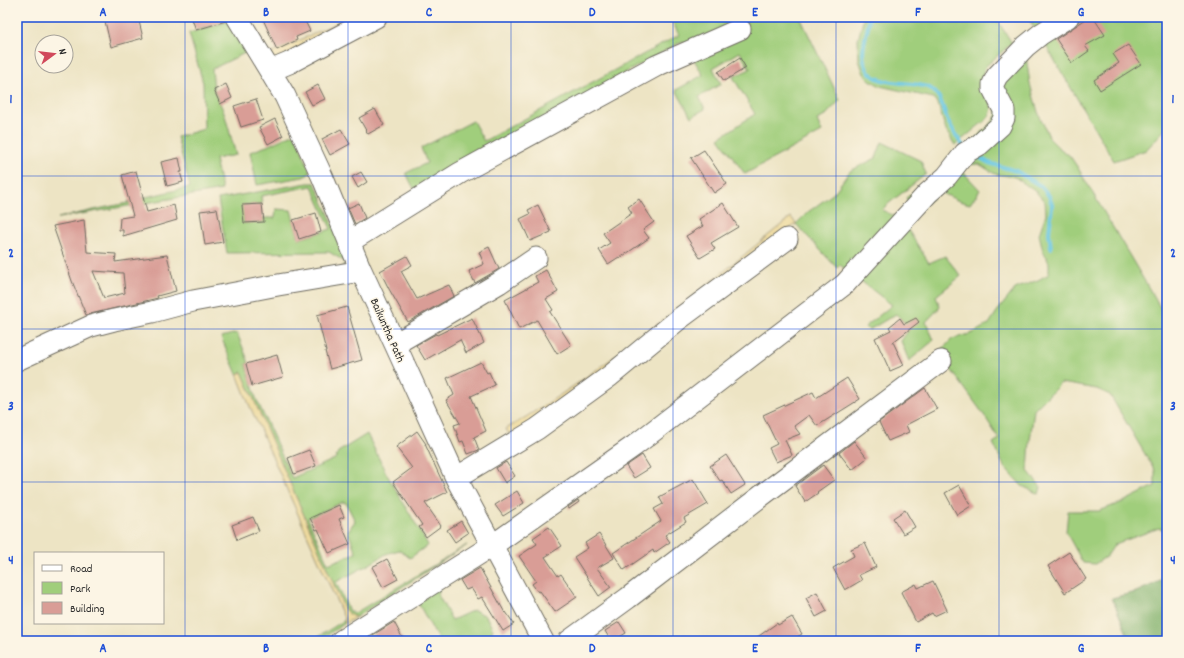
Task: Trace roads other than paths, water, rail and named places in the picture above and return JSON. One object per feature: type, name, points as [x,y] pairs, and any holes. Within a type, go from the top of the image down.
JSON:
[{"type":"street","name":"Baikuntha Path","points":[[237,17],[270,71],[301,130],[360,268],[456,478],[543,641]]},
{"type":"street","points":[[270,71],[289,63],[376,17]]},
{"type":"street","points":[[341,641],[492,545],[634,446],[845,284],[928,192],[947,176],[972,149],[1000,126],[1004,118],[1004,110],[993,89],[993,84],[997,76],[1026,46],[1041,34],[1068,17]]},
{"type":"street","points":[[349,242],[460,173],[649,70],[740,29]]},
{"type":"street","points":[[456,478],[537,429],[610,376],[679,319],[788,239]]},
{"type":"street","points":[[395,344],[499,283],[536,258]]},
{"type":"street","points":[[17,360],[91,326],[193,301],[350,273],[360,268]]},
{"type":"street","points":[[569,641],[941,361]]},
{"type":"waterway","points":[[869,17],[863,53],[865,64],[869,72],[875,77],[883,80],[926,86],[933,90],[942,103],[949,123],[963,146]]},
{"type":"waterway","points":[[975,155],[989,163],[1016,171],[1041,186],[1049,196],[1052,205],[1049,233],[1051,248]]}]
